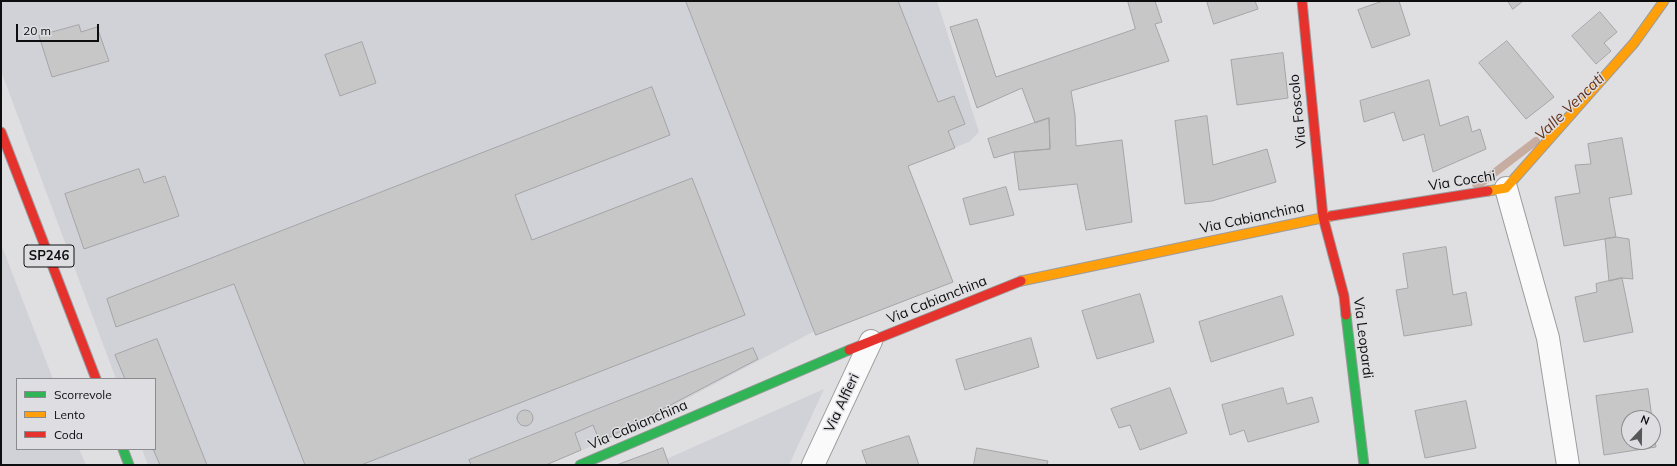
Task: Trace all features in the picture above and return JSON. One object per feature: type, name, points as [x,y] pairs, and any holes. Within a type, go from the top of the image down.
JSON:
[{"type":"street","name":"Via Foscolo","points":[[1302,1],[1323,217]]},
{"type":"street","name":"Via Cocchi","points":[[1323,217],[1506,188],[1634,43],[1664,1]]},
{"type":"street","name":"SP246","points":[[1,132],[96,378]]},
{"type":"street","points":[[1506,188],[1548,338],[1568,465]]},
{"type":"street","name":"Via Cabianchina","points":[[580,465],[871,341],[1024,280],[1323,217]]},
{"type":"street","name":"Via Leopardi","points":[[1323,217],[1344,296],[1364,465]]},
{"type":"street","name":"Via Alfieri","points":[[813,465],[871,341]]},
{"type":"street","points":[[123,450],[130,465]]},
{"type":"shaded area","points":[[1,1],[937,1],[979,132],[969,142],[908,166],[949,273],[824,326],[616,436],[546,465],[148,465],[142,450],[156,450],[156,378],[116,378],[1,71]]},
{"type":"shaded area","points":[[1,244],[53,378],[16,378],[16,450],[79,450],[86,465],[1,465]]},
{"type":"shaded area","points":[[824,389],[789,465],[653,465]]},
{"type":"building","points":[[686,1],[898,1],[938,102],[954,96],[965,124],[948,131],[955,148],[908,166],[953,282],[816,335]]},
{"type":"building","points":[[1128,1],[1155,1],[1162,22],[1155,24],[1169,61],[1071,91],[1075,115],[1076,146],[1122,140],[1132,222],[1086,230],[1077,184],[1019,190],[1014,152],[1050,149],[1049,118],[1035,123],[1022,88],[977,108],[950,27],[977,19],[996,77],[1135,29]]},
{"type":"building","points":[[1207,1],[1255,1],[1258,9],[1214,24]]},
{"type":"building","points":[[1383,1],[1399,1],[1410,35],[1372,48],[1358,10]]},
{"type":"building","points":[[1508,1],[1523,1],[1513,9]]},
{"type":"building","points":[[1600,12],[1617,32],[1604,43],[1611,51],[1596,64],[1572,36]]},
{"type":"building","points":[[79,25],[81,32],[97,27],[109,61],[52,77],[39,36]]},
{"type":"building","points":[[1507,41],[1554,97],[1526,119],[1479,63]]},
{"type":"building","points":[[362,42],[376,83],[340,96],[325,55]]},
{"type":"building","points":[[1283,53],[1288,98],[1237,105],[1231,60]]},
{"type":"building","points":[[1429,80],[1440,126],[1468,116],[1472,132],[1480,129],[1486,149],[1433,172],[1424,134],[1403,141],[1394,112],[1364,122],[1360,101]]},
{"type":"building","points":[[652,87],[670,135],[515,195],[532,240],[692,178],[745,315],[361,465],[305,465],[234,284],[116,327],[107,299]]},
{"type":"building","points":[[1207,116],[1213,165],[1267,149],[1276,182],[1212,201],[1185,204],[1175,121]]},
{"type":"building","points":[[1049,118],[1050,149],[1014,152],[994,158],[988,139]]},
{"type":"building","points":[[1622,138],[1632,194],[1609,198],[1616,237],[1564,246],[1555,197],[1580,193],[1575,165],[1591,164],[1588,144]]},
{"type":"building","points":[[139,169],[144,183],[165,176],[179,216],[84,249],[65,194]]},
{"type":"building","points":[[1006,187],[1014,215],[970,225],[963,199]]},
{"type":"building","points":[[1616,237],[1629,239],[1633,279],[1622,278],[1609,281],[1605,239]]},
{"type":"building","points":[[1446,247],[1453,295],[1466,292],[1472,325],[1404,336],[1396,290],[1408,288],[1403,254]]},
{"type":"building","points":[[1622,278],[1633,332],[1584,342],[1575,297],[1597,292],[1596,284]]},
{"type":"building","points":[[1140,294],[1154,342],[1097,359],[1082,311]]},
{"type":"building","points":[[1282,296],[1294,335],[1211,362],[1199,322]]},
{"type":"building","points":[[1031,338],[1039,367],[965,390],[956,360]]},
{"type":"building","points":[[157,339],[207,465],[160,465],[153,450],[156,450],[156,378],[125,378],[115,355]]},
{"type":"building","points":[[753,348],[758,359],[600,442],[593,425],[575,433],[581,450],[546,465],[471,465],[469,460]]},
{"type":"building","points":[[1170,388],[1187,433],[1140,450],[1130,425],[1119,428],[1111,409]]},
{"type":"building","points":[[1283,388],[1287,404],[1312,397],[1319,422],[1248,442],[1244,430],[1230,435],[1222,405]]},
{"type":"building","points":[[1648,389],[1651,410],[1621,410],[1621,450],[1636,450],[1604,455],[1596,396]]},
{"type":"building","points":[[1466,401],[1476,448],[1425,458],[1415,411]]},
{"type":"building","points":[[522,410],[528,410],[533,415],[531,424],[528,426],[522,426],[517,421],[517,415]]},
{"type":"building","points":[[909,436],[919,465],[867,465],[862,451]]},
{"type":"building","points":[[663,448],[669,465],[617,465]]},
{"type":"building","points":[[977,448],[1048,461],[1047,465],[974,465]]},
{"type":"waterway","name":"Valle Vencati","points":[[1476,184],[1481,183],[1536,141]]},
{"type":"traffic: fast","points":[[1346,315],[1364,465]]},
{"type":"traffic: fast","points":[[580,465],[849,350]]},
{"type":"traffic: fast","points":[[123,450],[129,465]]},
{"type":"traffic: slow","points":[[1488,191],[1506,188],[1634,43],[1664,1]]},
{"type":"traffic: slow","points":[[1021,281],[1331,216]]},
{"type":"traffic: jam","points":[[1302,1],[1323,217],[1344,296],[1346,315]]},
{"type":"traffic: jam","points":[[1,132],[96,378]]},
{"type":"traffic: jam","points":[[1331,216],[1488,191]]},
{"type":"traffic: jam","points":[[849,350],[1021,281]]}]
